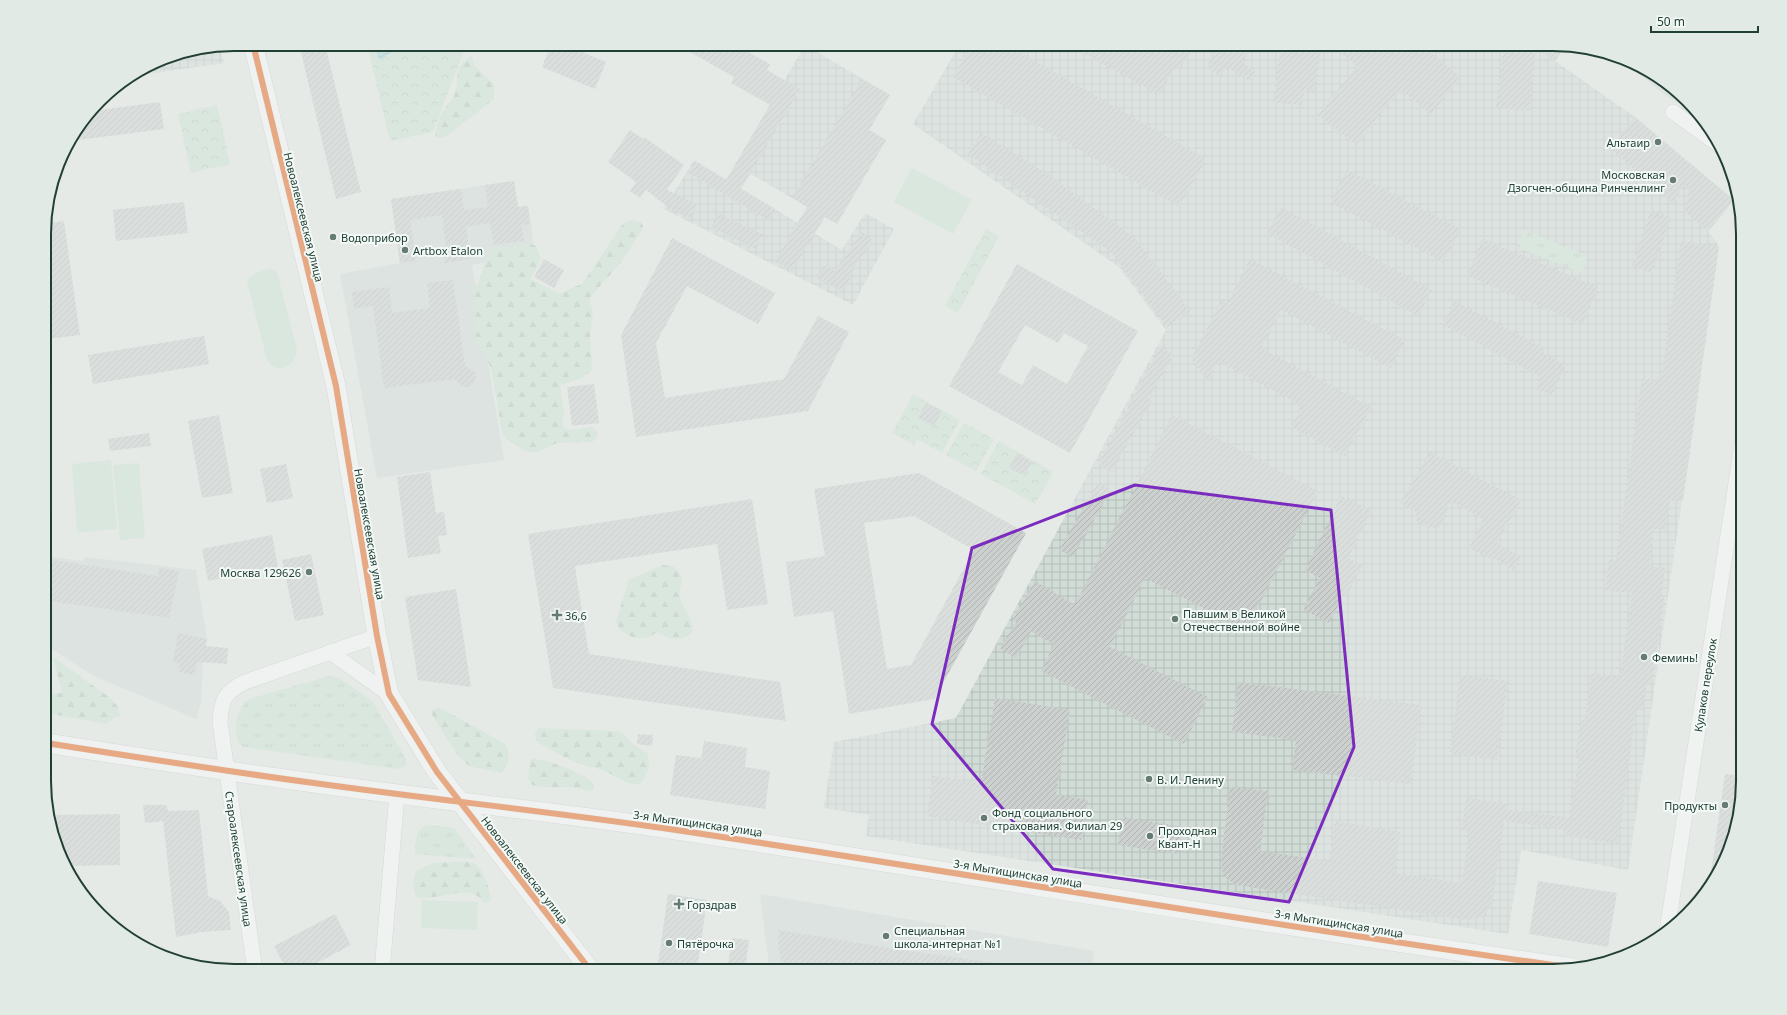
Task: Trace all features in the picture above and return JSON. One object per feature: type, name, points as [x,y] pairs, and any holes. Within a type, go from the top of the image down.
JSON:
[{"type":"street","name":"Новоалексеевская улица","points":[[255,51],[336,386],[377,636],[389,694],[437,772],[586,964]]},
{"type":"street","points":[[1673,112],[1709,138]]},
{"type":"street","name":"Кулаков переулок","points":[[1668,924],[1736,483]]},
{"type":"street","name":"Староалексеевская улица","points":[[254,964],[220,722],[222,703],[230,690],[245,682],[377,636]]},
{"type":"street","name":"Новоалексеевская улица","points":[[330,652],[389,694]]},
{"type":"street","name":"3-я Мытищинская улица","points":[[51,744],[396,794],[583,816],[1047,889],[1547,964]]},
{"type":"street","points":[[383,964],[396,794]]},
{"type":"highlighted area","points":[[1135,485],[1331,510],[1354,747],[1289,902],[1053,869],[932,724],[972,548]]},
{"type":"shaded area","points":[[221,51],[224,63],[143,75],[186,57]]},
{"type":"shaded area","points":[[802,51],[815,51],[890,95],[869,130],[886,140],[837,224],[735,165]]},
{"type":"shaded area","points":[[956,51],[1562,51],[1555,61],[1635,117],[1732,200],[1708,231],[1719,246],[1628,870],[1521,850],[1508,934],[866,836],[869,815],[824,808],[834,742],[956,718],[1166,330],[1119,267],[913,124]]},
{"type":"shaded area","points":[[1633,70],[1645,75],[1665,89],[1685,107],[1665,95]]},
{"type":"shaded area","points":[[694,160],[842,250],[865,213],[894,229],[853,305],[664,209]]},
{"type":"shaded area","points":[[514,181],[518,207],[528,206],[535,254],[472,265],[504,460],[377,478],[340,274],[400,263],[391,199]]},
{"type":"shaded area","points":[[51,557],[82,561],[85,557],[196,570],[207,639],[203,661],[201,703],[196,719],[92,675],[51,648]]},
{"type":"shaded area","points":[[1736,719],[1736,731],[1734,731]]},
{"type":"shaded area","name":"Специальная школа-интернат №1","points":[[760,894],[1094,951],[1092,964],[769,964]]},
{"type":"green space","points":[[369,51],[464,51],[433,132],[390,141]]},
{"type":"green space","points":[[472,56],[474,65],[494,84],[494,99],[445,137],[438,138],[435,135],[438,123],[443,111],[454,96],[461,64]]},
{"type":"green space","points":[[217,105],[230,164],[191,173],[178,114]]},
{"type":"green space","points":[[912,168],[972,200],[953,234],[894,202]]},
{"type":"green space","points":[[632,220],[641,222],[643,226],[642,230],[621,262],[589,299],[593,312],[590,335],[592,370],[580,379],[560,385],[564,413],[562,420],[563,427],[570,430],[592,427],[598,432],[596,439],[592,442],[557,443],[537,452],[523,450],[506,439],[502,433],[491,368],[484,354],[478,348],[476,341],[475,301],[472,294],[474,286],[478,284],[490,247],[513,247],[529,244],[536,246],[541,259],[531,279],[559,294],[583,283],[621,226],[627,221]]},
{"type":"green space","points":[[986,229],[999,236],[958,313],[945,306]]},
{"type":"green space","points":[[1524,230],[1588,256],[1582,273],[1517,247]]},
{"type":"green space","points":[[271,269],[277,272],[297,349],[296,355],[290,364],[281,368],[276,368],[267,360],[247,281],[251,276],[260,271]]},
{"type":"green space","points":[[913,394],[960,420],[942,453],[917,439],[914,445],[892,433]]},
{"type":"green space","points":[[964,423],[994,439],[976,471],[946,455]]},
{"type":"green space","points":[[999,441],[1053,472],[1035,504],[981,474]]},
{"type":"green space","points":[[111,460],[117,529],[77,533],[72,464]]},
{"type":"green space","points":[[139,463],[145,538],[120,540],[113,465]]},
{"type":"green space","points":[[662,565],[673,566],[682,576],[680,598],[692,624],[692,633],[679,639],[666,637],[658,632],[645,638],[625,634],[618,627],[616,622],[629,579]]},
{"type":"green space","points":[[53,657],[109,697],[118,707],[120,716],[114,718],[106,724],[51,714],[51,694],[62,693]]},
{"type":"green space","points":[[329,676],[339,678],[373,702],[406,759],[406,766],[399,769],[244,747],[239,744],[236,732],[237,720],[241,708],[249,699]]},
{"type":"green space","points":[[438,707],[504,743],[507,746],[509,757],[504,771],[494,772],[472,767],[465,763],[431,713],[431,711]]},
{"type":"green space","points":[[539,728],[616,731],[624,734],[633,744],[647,753],[649,765],[647,773],[640,784],[635,784],[621,780],[603,770],[573,761],[536,741],[535,733]]},
{"type":"green space","points":[[532,758],[556,764],[581,775],[594,784],[594,789],[589,791],[575,788],[532,785],[528,779],[530,760]]},
{"type":"green space","points":[[427,825],[454,828],[476,859],[415,854],[416,837],[420,830]]},
{"type":"green space","points":[[465,862],[475,864],[481,871],[486,880],[491,900],[486,903],[476,895],[470,893],[455,893],[431,898],[416,897],[414,883],[417,870],[434,863]]},
{"type":"green space","points":[[422,900],[478,902],[477,930],[421,928]]},
{"type":"water","points":[[374,51],[381,51],[382,53],[385,51],[394,51],[380,60],[377,56],[378,55]]},
{"type":"building","points":[[301,51],[327,51],[361,192],[336,199]]},
{"type":"building","points":[[548,51],[580,51],[606,62],[595,89],[542,67]]},
{"type":"building","points":[[688,51],[747,51],[770,64],[767,70],[800,89],[741,189],[775,209],[769,221],[689,173],[695,162],[726,180],[770,105],[731,83],[734,77]]},
{"type":"building","points":[[968,51],[1017,51],[1206,159],[1179,207],[953,77]]},
{"type":"building","points":[[1080,51],[1191,51],[1180,70],[1175,67],[1159,95]]},
{"type":"building","points":[[1216,51],[1249,51],[1242,63],[1255,71],[1250,81],[1226,67],[1221,76],[1206,68]]},
{"type":"building","points":[[1280,51],[1321,51],[1315,91],[1304,90],[1302,105],[1273,102]]},
{"type":"building","points":[[1338,51],[1431,51],[1430,52],[1461,77],[1431,114],[1400,89],[1356,145],[1318,115],[1357,66]]},
{"type":"building","points":[[1503,51],[1536,51],[1529,111],[1496,108]]},
{"type":"building","points":[[1541,51],[1562,51],[1555,61]]},
{"type":"building","points":[[862,79],[890,95],[869,130],[886,140],[837,224],[825,217],[792,271],[775,261],[807,207],[792,198]]},
{"type":"building","points":[[160,102],[164,129],[76,140],[98,110]]},
{"type":"building","points":[[1635,117],[1732,198],[1733,202],[1710,229],[1705,229],[1685,212],[1689,187],[1682,185],[1675,204],[1609,148]]},
{"type":"building","points":[[630,130],[643,139],[644,137],[684,165],[667,190],[697,204],[691,218],[672,210],[646,190],[640,198],[630,191],[636,182],[608,162]]},
{"type":"building","points":[[981,133],[1049,175],[1135,238],[1190,311],[1167,327],[1111,252],[968,154]]},
{"type":"building","points":[[1347,170],[1461,229],[1443,262],[1330,202]]},
{"type":"building","points":[[514,181],[518,207],[528,206],[530,224],[521,225],[524,241],[494,245],[490,223],[466,227],[471,259],[445,263],[443,248],[446,247],[442,215],[410,220],[416,261],[400,263],[391,199],[461,189],[464,210],[488,207],[485,185]]},
{"type":"building","points":[[184,202],[188,233],[116,241],[113,210]]},
{"type":"building","points":[[1281,207],[1432,290],[1418,316],[1267,233]]},
{"type":"building","points":[[1651,210],[1671,217],[1652,273],[1632,266]]},
{"type":"building","points":[[718,214],[762,234],[755,249],[711,227]]},
{"type":"building","points":[[64,221],[80,335],[51,339],[51,234],[51,223]]},
{"type":"building","points":[[862,232],[873,240],[848,276],[851,278],[844,292],[818,279],[824,265],[835,271]]},
{"type":"building","points":[[672,238],[775,293],[758,324],[687,286],[656,343],[665,398],[784,379],[818,316],[849,332],[808,411],[636,437],[621,335]]},
{"type":"building","points":[[1482,239],[1598,287],[1583,324],[1467,276]]},
{"type":"building","points":[[1681,241],[1719,246],[1683,501],[1670,500],[1666,530],[1654,529],[1649,566],[1665,568],[1661,598],[1664,598],[1652,685],[1647,684],[1643,710],[1636,710],[1618,844],[1566,836],[1567,830],[1504,821],[1493,898],[1485,917],[1467,920],[1236,885],[1223,876],[1221,860],[1230,787],[1268,791],[1260,851],[1329,861],[1335,821],[1400,832],[1395,873],[1462,883],[1469,831],[1462,831],[1466,798],[1506,803],[1505,809],[1569,818],[1579,759],[1575,758],[1581,719],[1585,720],[1591,673],[1620,677],[1632,593],[1605,590],[1609,559],[1616,560],[1642,378],[1661,381]]},
{"type":"building","points":[[544,259],[564,270],[554,288],[534,277]]},
{"type":"building","points":[[1250,259],[1405,340],[1391,368],[1281,310],[1261,348],[1371,407],[1345,456],[1291,427],[1302,406],[1218,361],[1208,381],[1191,359],[1222,300],[1227,303]]},
{"type":"building","points":[[1017,264],[1138,331],[1070,453],[949,386]],"holes":[[[1025,325],[1058,343],[1064,333],[1088,346],[1067,384],[1033,365],[1022,385],[998,372]]]},
{"type":"building","points":[[453,280],[465,366],[475,372],[476,380],[470,387],[461,386],[455,379],[384,388],[373,306],[354,309],[352,292],[389,287],[392,313],[430,308],[427,283]]},
{"type":"building","points":[[1455,301],[1545,349],[1543,353],[1566,365],[1552,395],[1536,389],[1541,377],[1443,325]]},
{"type":"building","points":[[204,336],[209,364],[93,384],[88,355]]},
{"type":"building","points":[[1160,347],[1174,354],[1149,399],[1152,400],[1112,472],[1098,465]]},
{"type":"building","points":[[594,384],[599,423],[572,426],[567,387]]},
{"type":"building","points":[[926,403],[942,412],[934,426],[918,418]]},
{"type":"building","points":[[219,415],[233,493],[202,498],[188,421]]},
{"type":"building","points":[[1172,415],[1318,491],[1246,630],[1145,578],[1110,647],[1208,697],[1184,744],[1041,671],[1054,645],[1031,631],[1016,658],[1000,648],[1016,622],[1012,620],[1035,581],[1075,605]]},
{"type":"building","points":[[149,433],[151,446],[110,451],[108,439]]},
{"type":"building","points":[[1430,452],[1521,500],[1497,543],[1521,557],[1513,570],[1490,556],[1489,558],[1469,548],[1483,519],[1451,501],[1438,530],[1415,520],[1417,512],[1400,504]]},
{"type":"building","points":[[1017,453],[1032,462],[1025,476],[1009,468]]},
{"type":"building","points":[[286,464],[293,498],[267,503],[260,469]]},
{"type":"building","points":[[430,472],[436,513],[444,512],[447,535],[438,536],[441,553],[408,558],[397,477]]},
{"type":"building","points":[[919,473],[1026,533],[934,699],[849,714],[833,611],[794,617],[786,562],[825,556],[814,489]],"holes":[[[914,516],[974,550],[911,665],[887,669],[864,523]]]},
{"type":"building","points":[[1098,482],[1111,490],[1073,557],[1059,550]]},
{"type":"building","points":[[1341,496],[1371,510],[1348,558],[1362,565],[1349,592],[1346,591],[1329,623],[1303,609],[1320,578],[1305,570]]},
{"type":"building","points":[[752,499],[768,604],[727,610],[717,544],[575,566],[577,580],[589,654],[780,682],[786,721],[553,688],[528,534]]},
{"type":"building","points":[[272,535],[278,567],[208,581],[202,549]]},
{"type":"building","points":[[311,554],[324,615],[295,621],[282,560]]},
{"type":"building","points":[[51,560],[158,576],[159,568],[179,571],[169,618],[51,601]]},
{"type":"building","points":[[456,589],[471,687],[418,680],[405,597]]},
{"type":"building","points":[[178,633],[207,639],[206,646],[228,648],[227,664],[197,662],[194,675],[179,672],[180,664],[173,662]]},
{"type":"building","points":[[1460,675],[1508,681],[1497,760],[1450,754]]},
{"type":"building","points":[[1238,682],[1421,705],[1411,784],[1292,770],[1296,740],[1232,732]]},
{"type":"building","points":[[995,698],[1070,710],[1056,795],[1088,800],[1081,840],[927,816],[933,776],[981,783]]},
{"type":"building","points":[[638,734],[653,735],[652,746],[637,744]]},
{"type":"building","points":[[704,741],[747,748],[745,767],[770,771],[765,809],[670,795],[676,755],[701,758]]},
{"type":"building","points":[[1725,774],[1736,775],[1736,793],[1730,829],[1711,875]]},
{"type":"building","points":[[143,805],[166,805],[168,811],[199,810],[208,896],[220,901],[229,912],[231,930],[201,932],[176,937],[163,821],[145,823]]},
{"type":"building","points":[[120,814],[120,865],[72,866],[57,829],[55,815]]},
{"type":"building","name":"Проходная Квант-Н","points":[[1123,817],[1183,827],[1178,854],[1118,845]]},
{"type":"building","points":[[1538,881],[1617,893],[1608,947],[1529,934]]},
{"type":"building","points":[[668,894],[707,900],[698,964],[658,964]]},
{"type":"building","points":[[335,914],[351,945],[315,964],[283,964],[274,946]]},
{"type":"building","points":[[779,930],[901,950],[1003,964],[788,964],[781,961],[778,945]]},
{"type":"building","points":[[732,938],[749,940],[746,964],[728,964]]},
{"type":"cycle path","points":[[255,51],[336,386],[377,636],[389,694],[437,772],[586,964]]},
{"type":"cycle path","points":[[51,744],[281,778],[676,830],[1349,935],[1546,964]]},
{"type":"place","name":"Альтаир","points":[[1658,142]]},
{"type":"place","name":"Московская Дзогчен-община Ринченлинг","points":[[1673,180]]},
{"type":"place","name":"Водоприбор","points":[[333,237]]},
{"type":"place","name":"Artbox Etalon","points":[[405,250]]},
{"type":"place","name":"Москва 129626","points":[[309,572]]},
{"type":"place","name":"36,6","points":[[557,615]]},
{"type":"place","name":"Павшим в Великой Отечественной войне","points":[[1175,619]]},
{"type":"place","name":"Феминь!","points":[[1644,657]]},
{"type":"place","name":"В. И. Ленину","points":[[1149,779]]},
{"type":"place","name":"Продукты","points":[[1725,805]]},
{"type":"place","name":"Фонд социального страхования. Филиал 29","points":[[984,818]]},
{"type":"place","name":"Проходная Квант-Н","points":[[1150,836]]},
{"type":"place","name":"Горздрав","points":[[679,904]]},
{"type":"place","name":"Специальная школа-интернат №1","points":[[886,936]]},
{"type":"place","name":"Пятёрочка","points":[[669,943]]}]
